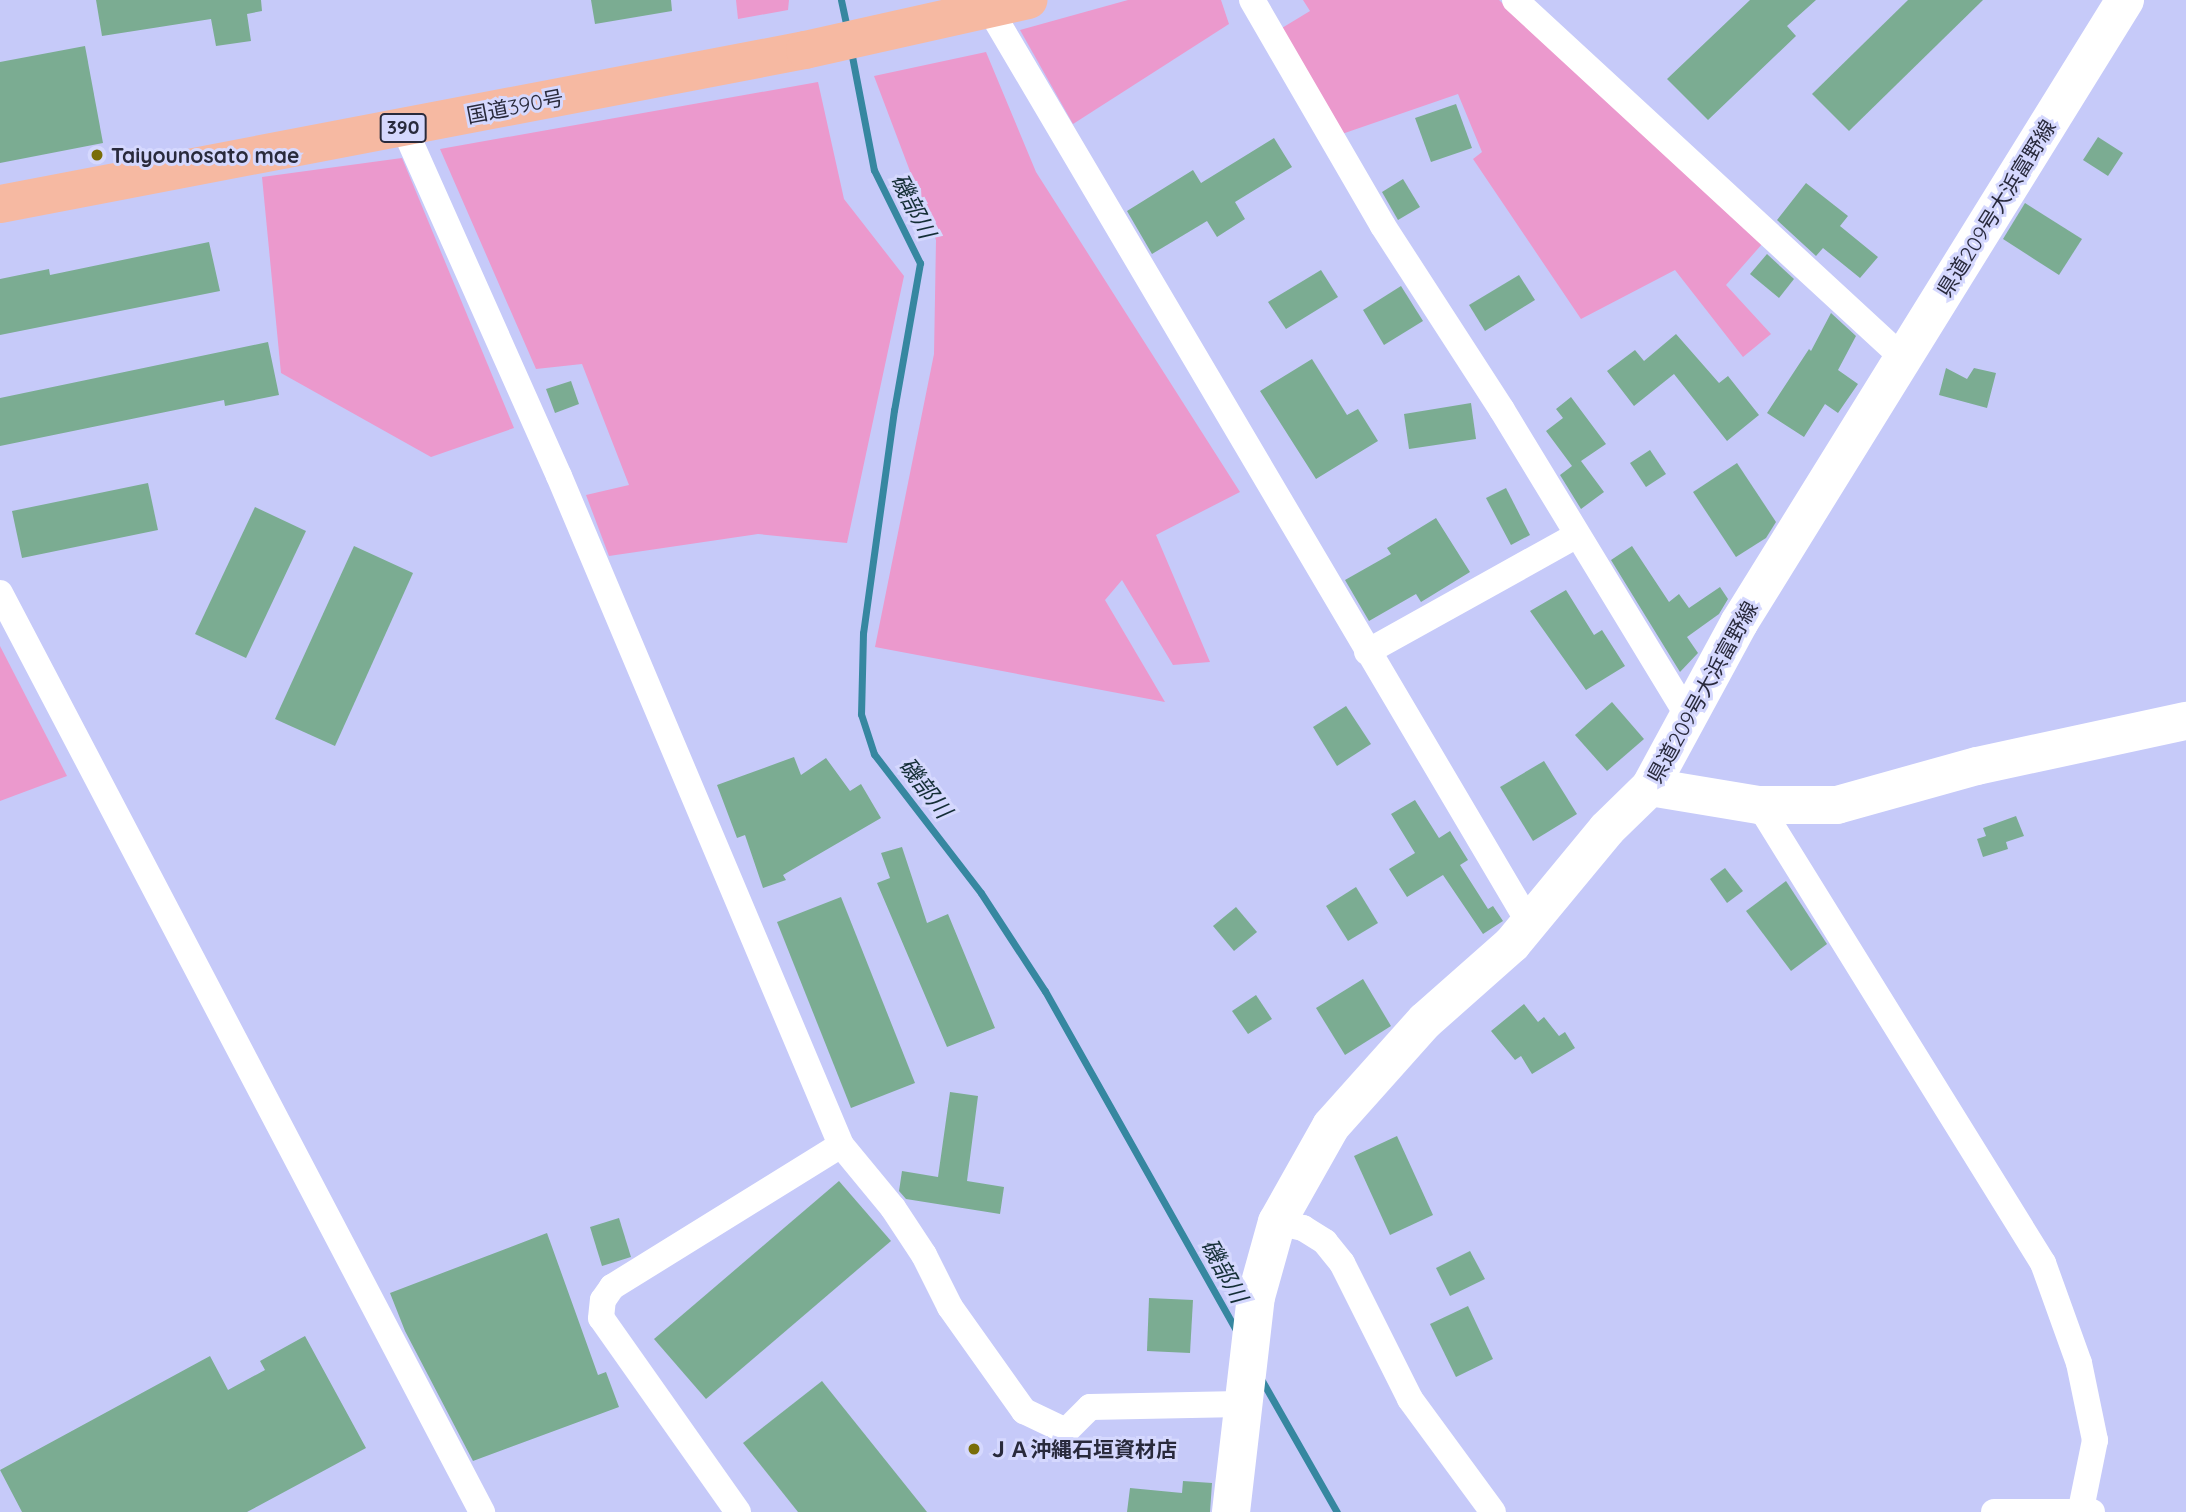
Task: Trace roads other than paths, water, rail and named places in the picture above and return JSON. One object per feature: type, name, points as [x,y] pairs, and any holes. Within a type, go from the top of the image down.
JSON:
[{"type":"highway","name":"国道390号","points":[[0,204],[805,50],[1028,0]]},
{"type":"main road","name":"県道209号大浜富野線","points":[[1231,1512],[1241,1404],[1256,1297],[1276,1222],[1331,1126],[1425,1021],[1529,923],[1607,829],[1650,787],[1739,622],[2124,0]]},
{"type":"main road","points":[[1650,787],[1759,805],[1837,805],[1978,766],[2186,721]]},
{"type":"street","points":[[1252,0],[1383,226],[1494,398],[1575,536],[1688,716]]},
{"type":"street","points":[[1515,0],[1903,358]]},
{"type":"street","points":[[990,10],[1529,923]]},
{"type":"street","points":[[404,128],[559,476],[841,1145],[893,1208],[924,1255],[950,1307],[1024,1411],[1066,1431],[1090,1407],[1241,1404]]},
{"type":"street","points":[[1367,652],[1575,536]]},
{"type":"street","points":[[0,593],[482,1512]]},
{"type":"street","points":[[1759,805],[2043,1263],[2079,1363],[2095,1440],[2087,1510],[1994,1512]]},
{"type":"street","points":[[738,1512],[601,1318],[603,1300],[612,1287],[841,1145]]},
{"type":"street","points":[[1276,1222],[1303,1228],[1325,1242],[1342,1263],[1410,1399],[1493,1512]]},
{"type":"waterway","name":"磯部川","points":[[841,0],[847,29]]},
{"type":"waterway","name":"磯部川","points":[[851,51],[874,170],[920,263],[894,410],[863,633],[861,714],[874,754],[981,893],[1045,991],[1238,1334]]},
{"type":"waterway","name":"磯部川","points":[[1261,1379],[1337,1512]]},
{"type":"place","name":"Taiyounosato mae","points":[[97,155]]},
{"type":"place","name":"ＪＡ沖縄石垣資材店","points":[[974,1449]]}]
